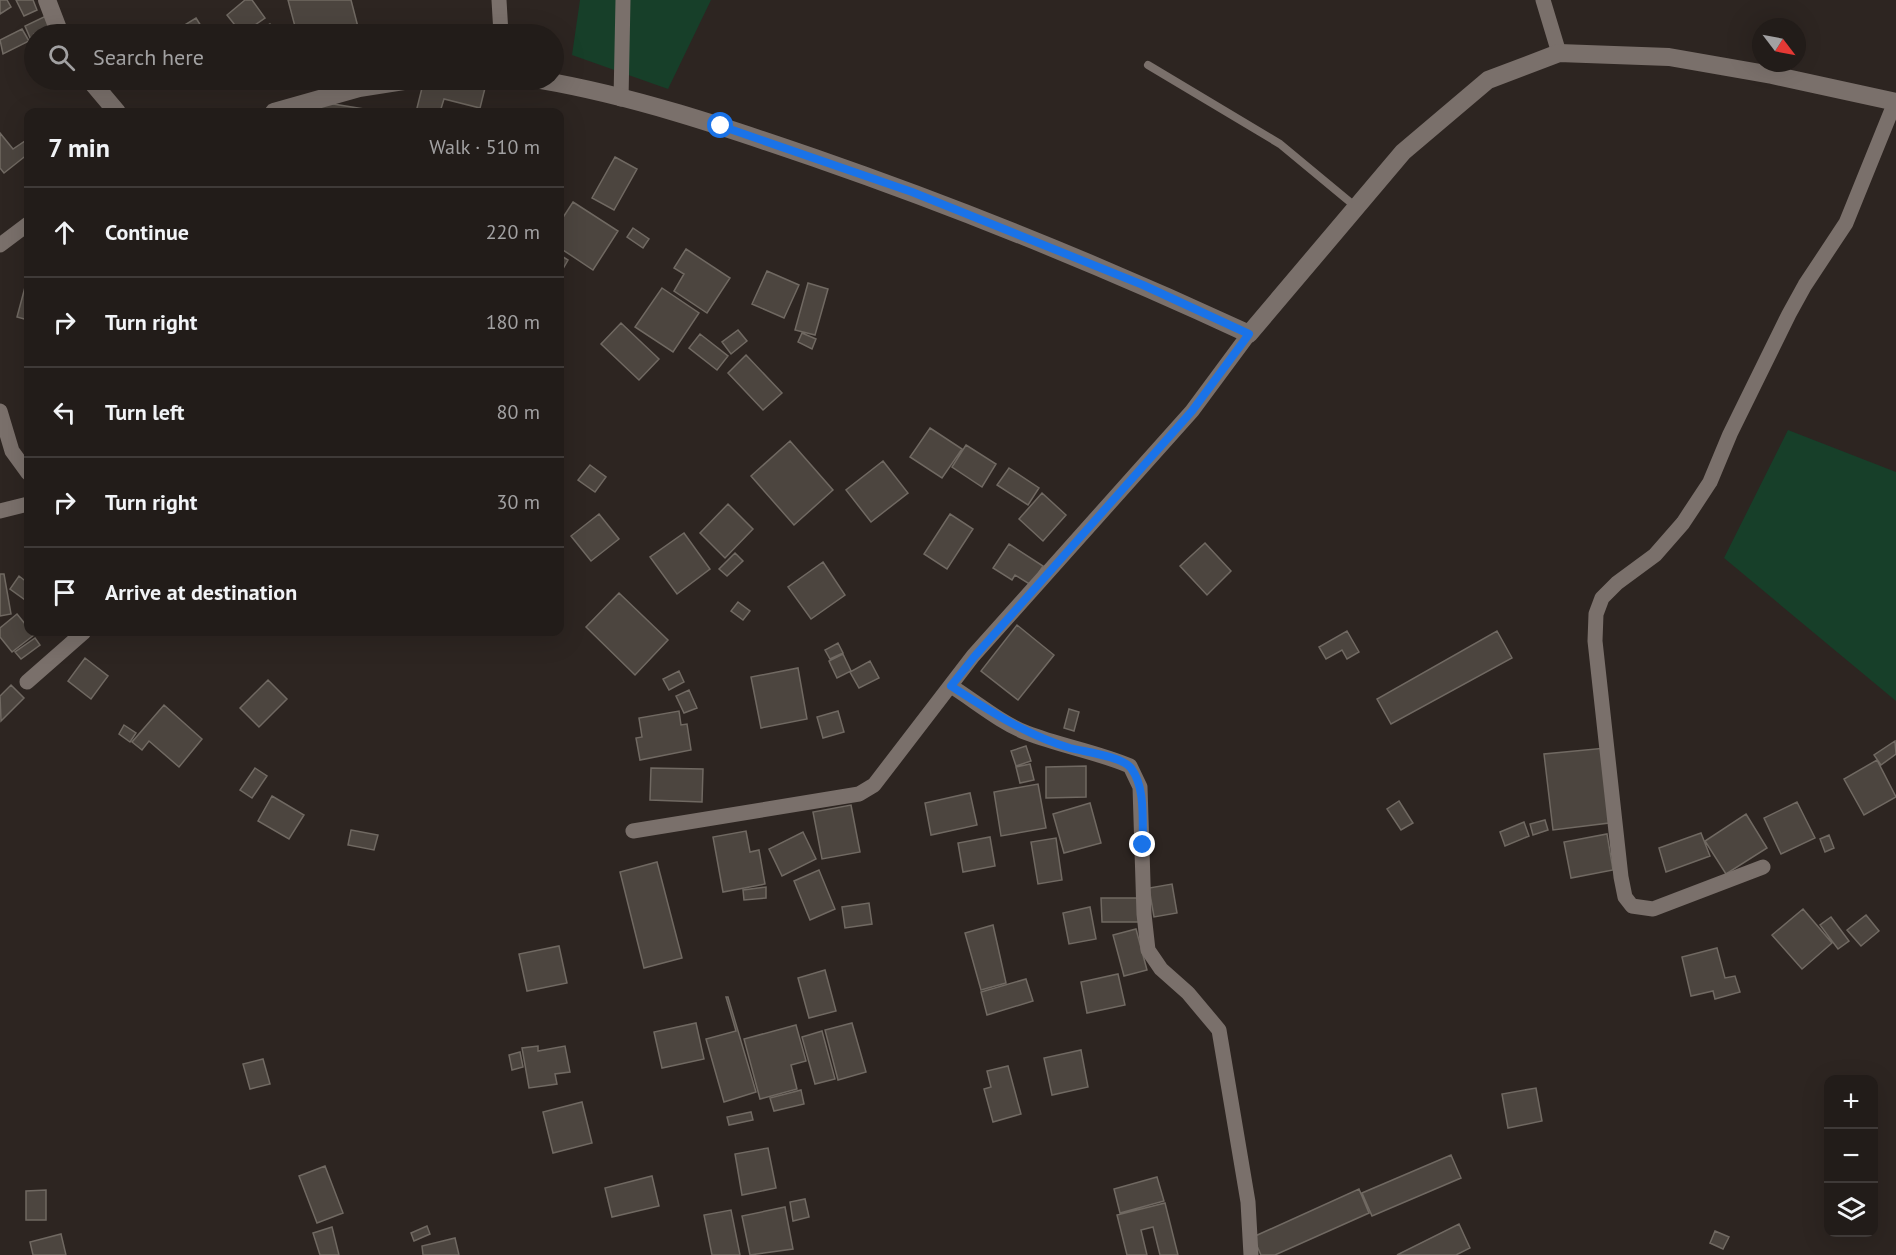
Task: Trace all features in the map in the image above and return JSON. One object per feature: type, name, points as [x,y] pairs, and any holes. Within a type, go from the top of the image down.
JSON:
[{"type":"street","points":[[47,0],[56,24]]},
{"type":"street","points":[[499,0],[500,24]]},
{"type":"street","points":[[621,99],[624,0]]},
{"type":"street","points":[[1543,0],[1559,53]]},
{"type":"street","points":[[633,831],[859,794],[874,785],[893,764],[974,657],[1192,411],[1249,334],[1402,152],[1488,80],[1559,53],[1669,57],[1772,75],[1896,102],[1846,223],[1805,285],[1789,314],[1710,482],[1655,555],[1602,598],[1596,615],[1597,664],[1625,897],[1632,906],[1653,909],[1763,867]]},
{"type":"street","points":[[564,86],[721,126],[912,192],[1143,285],[1249,334]]},
{"type":"street","points":[[98,90],[114,108]]},
{"type":"street","points":[[288,108],[352,90]]},
{"type":"street","points":[[0,245],[24,227]]},
{"type":"street","points":[[0,411],[12,451],[24,468]]},
{"type":"street","points":[[0,511],[24,505]]},
{"type":"street","points":[[27,682],[79,636]]},
{"type":"street","points":[[951,686],[1024,732],[1070,748],[1107,756],[1130,766],[1140,787],[1144,914],[1148,950],[1161,969],[1188,993],[1219,1030],[1248,1202],[1251,1255]]},
{"type":"lane","points":[[1148,65],[1280,144],[1356,207]]},
{"type":"green space","points":[[580,0],[711,0],[668,89],[572,55]]},
{"type":"green space","points":[[1788,430],[1896,472],[1896,701],[1724,558]]},
{"type":"building","points":[[0,0],[7,0],[11,7],[0,14]]},
{"type":"building","points":[[16,0],[33,0],[37,10],[24,16]]},
{"type":"building","points":[[245,0],[252,0],[265,18],[256,24],[234,24],[227,15]]},
{"type":"building","points":[[288,0],[351,0],[357,24],[294,24]]},
{"type":"building","points":[[48,15],[52,24],[29,24]]},
{"type":"building","points":[[196,18],[200,24],[186,24]]},
{"type":"building","points":[[22,29],[24,32],[24,44],[3,54],[0,40]]},
{"type":"building","points":[[422,90],[484,90],[480,108],[444,99],[441,108],[417,108]]},
{"type":"building","points":[[321,102],[358,108],[320,108]]},
{"type":"building","points":[[0,133],[13,149],[24,142],[24,157],[4,173],[0,168]]},
{"type":"building","points":[[615,157],[637,169],[614,210],[592,198]]},
{"type":"building","points":[[573,202],[618,231],[593,270],[564,251],[564,216]]},
{"type":"building","points":[[633,228],[649,239],[643,248],[627,237]]},
{"type":"building","points":[[686,249],[730,278],[707,313],[674,291],[684,274],[674,268]]},
{"type":"building","points":[[767,271],[799,285],[784,318],[752,304]]},
{"type":"building","points":[[808,283],[828,289],[815,335],[795,330]]},
{"type":"building","points":[[662,288],[699,313],[673,352],[635,327]]},
{"type":"building","points":[[24,291],[24,319],[17,317]]},
{"type":"building","points":[[621,323],[659,359],[639,380],[601,344]]},
{"type":"building","points":[[738,330],[747,341],[731,354],[722,342]]},
{"type":"building","points":[[802,333],[816,339],[812,349],[798,342]]},
{"type":"building","points":[[700,334],[728,356],[717,370],[689,348]]},
{"type":"building","points":[[746,355],[782,393],[763,410],[728,373]]},
{"type":"building","points":[[930,428],[962,449],[942,478],[910,457]]},
{"type":"building","points":[[790,441],[833,490],[794,525],[751,476]]},
{"type":"building","points":[[966,445],[996,464],[982,487],[952,467]]},
{"type":"building","points":[[883,461],[908,493],[871,522],[846,490]]},
{"type":"building","points":[[590,465],[606,477],[595,492],[578,480]]},
{"type":"building","points":[[1009,468],[1039,488],[1028,505],[997,485]]},
{"type":"building","points":[[1042,493],[1066,515],[1043,541],[1019,519]]},
{"type":"building","points":[[728,504],[753,529],[725,558],[700,533]]},
{"type":"building","points":[[599,514],[619,539],[591,561],[571,536]]},
{"type":"building","points":[[950,514],[973,529],[947,569],[924,554]]},
{"type":"building","points":[[684,533],[710,569],[677,594],[650,557]]},
{"type":"building","points":[[1205,543],[1231,571],[1207,595],[1180,566]]},
{"type":"building","points":[[1009,544],[1043,566],[1031,585],[1015,575],[1012,580],[993,568]]},
{"type":"building","points":[[735,553],[743,561],[727,576],[719,569]]},
{"type":"building","points":[[823,562],[845,595],[811,619],[788,587]]},
{"type":"building","points":[[0,574],[4,574],[11,614],[0,616]]},
{"type":"building","points":[[19,576],[24,580],[24,599],[10,589]]},
{"type":"building","points":[[619,593],[668,640],[635,675],[586,627]]},
{"type":"building","points":[[738,602],[750,611],[743,620],[731,611]]},
{"type":"building","points":[[17,614],[24,623],[24,636],[33,636],[12,652],[0,637],[0,628]]},
{"type":"building","points":[[1017,625],[1054,655],[1018,700],[981,671]]},
{"type":"building","points":[[1347,631],[1359,652],[1347,659],[1342,650],[1326,659],[1319,647]]},
{"type":"building","points":[[1497,631],[1512,658],[1391,724],[1377,699]]},
{"type":"building","points":[[35,638],[40,645],[21,659],[15,652]]},
{"type":"building","points":[[838,643],[843,653],[830,659],[825,650]]},
{"type":"building","points":[[843,654],[851,671],[837,678],[829,661]]},
{"type":"building","points":[[85,658],[108,676],[91,699],[68,681]]},
{"type":"building","points":[[870,661],[879,678],[859,688],[850,672]]},
{"type":"building","points":[[798,668],[807,719],[761,728],[751,677]]},
{"type":"building","points":[[679,671],[684,682],[669,690],[663,679]]},
{"type":"building","points":[[268,680],[287,699],[259,727],[240,708]]},
{"type":"building","points":[[11,685],[24,698],[1,721],[0,696]]},
{"type":"building","points":[[689,690],[697,708],[684,713],[676,696]]},
{"type":"building","points":[[164,705],[202,739],[179,767],[149,741],[142,750],[132,742]]},
{"type":"building","points":[[1069,709],[1079,712],[1074,731],[1064,728]]},
{"type":"building","points":[[679,711],[681,725],[687,724],[691,750],[640,760],[636,738],[642,737],[639,718]]},
{"type":"building","points":[[838,711],[844,732],[823,738],[817,717]]},
{"type":"building","points":[[124,725],[136,733],[130,742],[119,734]]},
{"type":"building","points":[[1895,741],[1896,754],[1881,765],[1874,755]]},
{"type":"building","points":[[1026,746],[1031,761],[1016,766],[1011,751]]},
{"type":"building","points":[[1606,748],[1609,823],[1553,830],[1544,754]]},
{"type":"building","points":[[1877,760],[1896,797],[1864,815],[1844,779]]},
{"type":"building","points":[[1030,764],[1034,780],[1020,783],[1016,767]]},
{"type":"building","points":[[1086,766],[1086,797],[1046,798],[1046,767]]},
{"type":"building","points":[[255,768],[267,776],[252,798],[240,790]]},
{"type":"building","points":[[651,768],[703,769],[702,802],[650,800]]},
{"type":"building","points":[[1038,784],[1046,828],[1001,836],[994,792]]},
{"type":"building","points":[[970,793],[977,825],[931,835],[925,803]]},
{"type":"building","points":[[272,796],[304,815],[289,839],[258,821]]},
{"type":"building","points":[[1399,801],[1413,823],[1401,830],[1387,809]]},
{"type":"building","points":[[1797,802],[1815,838],[1781,854],[1764,818]]},
{"type":"building","points":[[1090,803],[1101,843],[1064,853],[1053,814]]},
{"type":"building","points":[[851,805],[860,852],[822,859],[813,812]]},
{"type":"building","points":[[1746,814],[1767,848],[1726,874],[1705,841]]},
{"type":"building","points":[[1545,820],[1548,830],[1533,835],[1530,824]]},
{"type":"building","points":[[1524,822],[1529,836],[1505,846],[1500,832]]},
{"type":"building","points":[[351,830],[378,835],[374,850],[348,845]]},
{"type":"building","points":[[746,831],[750,852],[759,850],[765,884],[723,892],[713,837]]},
{"type":"building","points":[[803,832],[816,859],[782,876],[769,849]]},
{"type":"building","points":[[1701,833],[1710,856],[1666,872],[1659,848]]},
{"type":"building","points":[[1607,834],[1613,870],[1571,878],[1564,842]]},
{"type":"building","points":[[1829,835],[1834,848],[1825,852],[1820,839]]},
{"type":"building","points":[[990,837],[995,866],[963,872],[958,843]]},
{"type":"building","points":[[1056,838],[1062,880],[1038,884],[1031,842]]},
{"type":"building","points":[[657,862],[682,958],[644,968],[620,872]]},
{"type":"building","points":[[819,870],[835,909],[810,920],[794,881]]},
{"type":"building","points":[[1172,884],[1177,913],[1154,917],[1149,888]]},
{"type":"building","points":[[766,887],[766,898],[744,900],[743,890]]},
{"type":"building","points":[[1101,898],[1140,898],[1140,922],[1102,922]]},
{"type":"building","points":[[869,903],[872,924],[845,928],[842,907]]},
{"type":"building","points":[[1090,907],[1096,939],[1069,944],[1063,913]]},
{"type":"building","points":[[1803,909],[1832,943],[1802,969],[1772,935]]},
{"type":"building","points":[[1866,915],[1879,931],[1861,946],[1847,930]]},
{"type":"building","points":[[1831,917],[1849,941],[1838,949],[1820,925]]},
{"type":"building","points":[[993,925],[1006,983],[981,990],[965,933]]},
{"type":"building","points":[[1136,929],[1147,970],[1124,976],[1113,935]]},
{"type":"building","points":[[559,946],[567,983],[527,991],[519,954]]},
{"type":"building","points":[[1717,948],[1725,978],[1735,976],[1740,992],[1715,999],[1713,991],[1691,996],[1682,957]]},
{"type":"building","points":[[825,970],[836,1011],[809,1018],[798,978]]},
{"type":"building","points":[[1118,974],[1125,1005],[1087,1013],[1081,982]]},
{"type":"building","points":[[1026,979],[1033,1001],[987,1015],[981,992]]},
{"type":"building","points":[[726,997],[728,997],[756,1092],[724,1102],[706,1039],[736,1031]]},
{"type":"building","points":[[696,1023],[704,1059],[662,1068],[654,1032]]},
{"type":"building","points":[[852,1023],[866,1072],[838,1080],[825,1030]]},
{"type":"building","points":[[796,1025],[806,1061],[791,1065],[797,1089],[760,1099],[744,1039]]},
{"type":"building","points":[[822,1031],[835,1079],[815,1084],[802,1037]]},
{"type":"building","points":[[538,1046],[538,1051],[565,1046],[570,1072],[555,1074],[557,1084],[529,1088],[522,1048]]},
{"type":"building","points":[[1081,1050],[1088,1087],[1052,1095],[1044,1058]]},
{"type":"building","points":[[520,1052],[523,1067],[512,1070],[509,1055]]},
{"type":"building","points":[[263,1059],[270,1084],[250,1089],[243,1064]]},
{"type":"building","points":[[1008,1066],[1021,1114],[993,1122],[984,1089],[991,1087],[987,1071]]},
{"type":"building","points":[[1536,1088],[1542,1121],[1508,1128],[1502,1094]]},
{"type":"building","points":[[801,1090],[804,1104],[774,1111],[770,1098]]},
{"type":"building","points":[[582,1102],[592,1143],[553,1153],[543,1112]]},
{"type":"building","points":[[751,1112],[753,1120],[729,1125],[727,1117]]},
{"type":"building","points":[[768,1148],[776,1188],[742,1195],[735,1154]]},
{"type":"building","points":[[1451,1155],[1461,1178],[1372,1216],[1362,1193]]},
{"type":"building","points":[[325,1166],[343,1213],[317,1223],[299,1176]]},
{"type":"building","points":[[652,1176],[659,1206],[612,1217],[605,1188]]},
{"type":"building","points":[[1157,1177],[1164,1201],[1120,1213],[1114,1189]]},
{"type":"building","points":[[1359,1189],[1369,1213],[1275,1255],[1261,1255],[1253,1237]]},
{"type":"building","points":[[46,1190],[46,1220],[26,1220],[26,1191]]},
{"type":"building","points":[[805,1199],[809,1217],[793,1221],[790,1202]]},
{"type":"building","points":[[1165,1203],[1178,1255],[1160,1255],[1153,1227],[1141,1230],[1147,1255],[1127,1255],[1117,1215]]},
{"type":"building","points":[[785,1207],[793,1249],[750,1255],[742,1216]]},
{"type":"building","points":[[731,1210],[740,1255],[712,1255],[704,1215]]},
{"type":"building","points":[[1459,1224],[1470,1248],[1456,1255],[1397,1255]]},
{"type":"building","points":[[427,1226],[430,1234],[414,1241],[411,1233]]},
{"type":"building","points":[[332,1227],[339,1255],[320,1255],[313,1233]]},
{"type":"building","points":[[1715,1231],[1729,1237],[1723,1249],[1710,1243]]},
{"type":"building","points":[[61,1234],[66,1255],[33,1255],[30,1242]]},
{"type":"building","points":[[455,1238],[459,1255],[423,1255],[422,1246]]},
{"type":"route","points":[[721,126],[912,192],[1143,285],[1249,334],[1192,411],[974,657],[951,686],[1024,732],[1070,748],[1107,756],[1130,766],[1140,787],[1143,845]]}]
